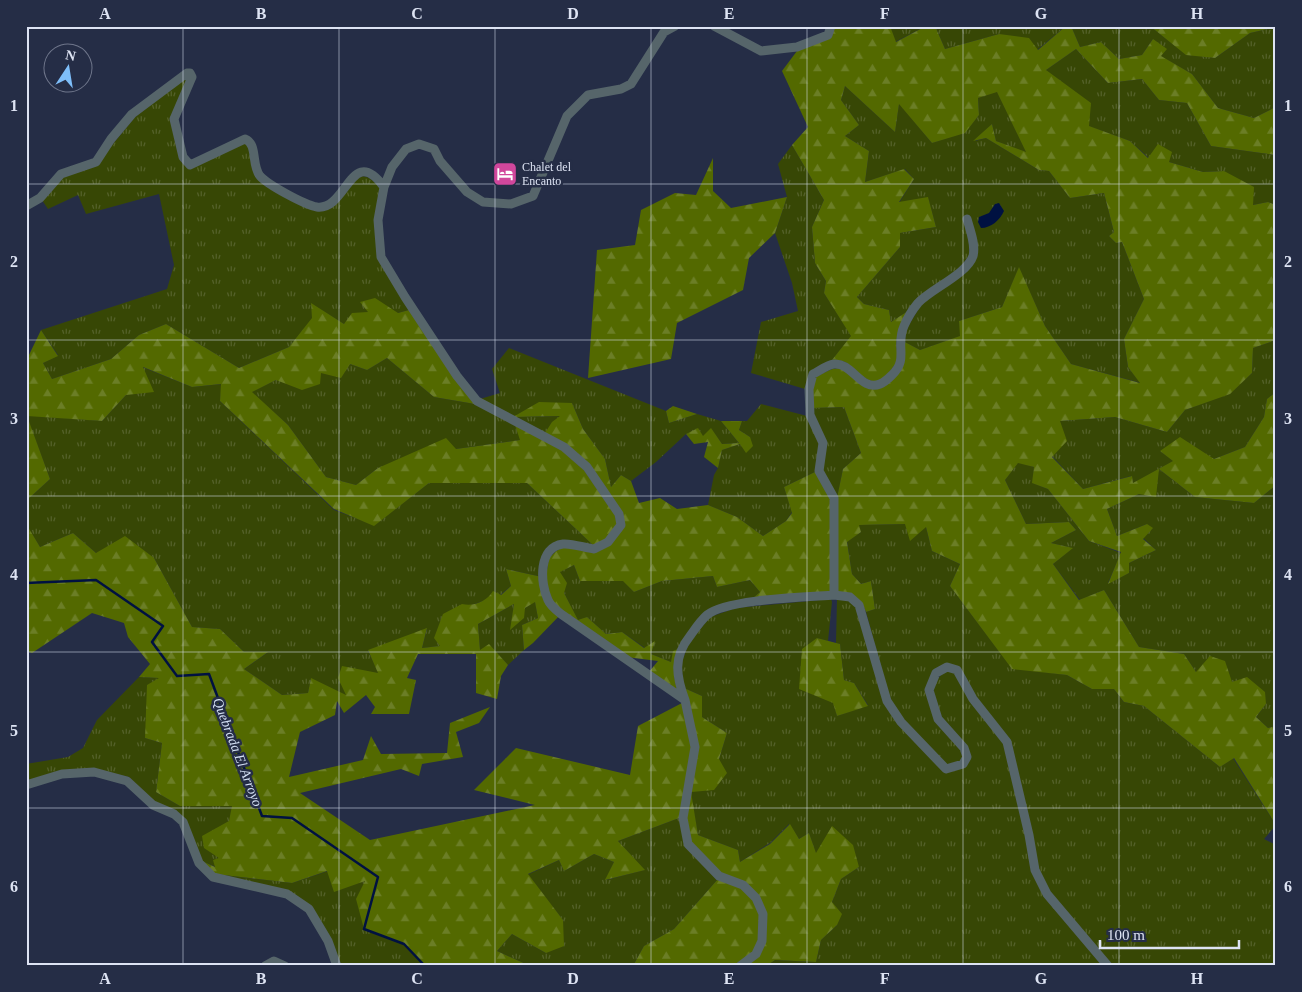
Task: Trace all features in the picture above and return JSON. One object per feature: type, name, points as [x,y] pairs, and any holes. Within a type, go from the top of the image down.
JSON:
[{"type":"street","points":[[675,26],[664,32],[630,84],[621,89],[588,95],[567,116],[533,196],[511,204],[483,202],[467,192],[440,161],[434,149],[419,144],[406,149],[392,167],[384,187],[378,220],[381,257],[457,376],[477,401],[564,447],[587,467],[619,514],[620,525],[608,542],[594,550],[564,544],[554,548],[546,556],[542,577],[549,602],[560,614],[685,700]]},
{"type":"street","points":[[714,26],[761,51],[797,47],[828,35],[831,26]]},
{"type":"street","points":[[26,206],[40,198],[61,174],[96,162],[111,139],[132,114],[187,72],[190,73],[192,78],[174,119],[183,156],[190,165],[245,139],[250,141],[252,145],[256,169],[260,176],[286,193],[312,206],[321,207],[334,202],[351,178],[358,173],[366,172],[374,175],[384,187]]},
{"type":"street","points":[[834,595],[834,498],[819,472],[823,443],[810,415],[809,389],[814,374],[832,364],[844,365],[862,381],[870,385],[878,385],[897,371],[902,362],[899,340],[904,326],[918,303],[941,285],[957,276],[972,257],[972,241],[968,219]]},
{"type":"street","points":[[740,966],[756,954],[762,941],[763,914],[756,898],[743,886],[719,876],[688,844],[683,818],[695,747],[685,700],[678,682],[677,663],[686,641],[708,614],[735,604],[834,595],[850,597],[859,605],[887,701],[901,722],[946,769],[963,764],[967,757],[964,748],[938,719],[929,690],[936,673],[947,667],[957,670],[973,699],[1007,742],[1029,835],[1034,870],[1047,894],[1108,966]]},
{"type":"street","points":[[26,785],[62,774],[94,772],[127,781],[153,805],[174,814],[182,822],[199,863],[213,877],[287,894],[309,909],[328,941],[337,966]]},
{"type":"street","points":[[265,966],[274,961],[285,966]]},
{"type":"green space","points":[[835,26],[873,26],[878,28],[890,26],[896,42],[926,26],[935,26],[945,49],[999,34],[1029,38],[1038,50],[1066,26],[1071,26],[1080,47],[1101,42],[1119,59],[1142,55],[1153,39],[1167,49],[1161,56],[1192,74],[1218,108],[1254,118],[1276,107],[1276,155],[1211,146],[1187,103],[1159,100],[1142,79],[1108,83],[1076,49],[1046,70],[1091,103],[1089,126],[1130,141],[1148,158],[1158,144],[1172,152],[1169,162],[1203,172],[1224,171],[1254,187],[1253,205],[1268,202],[1276,205],[1276,340],[1253,348],[1252,373],[1230,394],[1185,410],[1167,432],[1115,417],[1060,421],[1067,441],[1052,457],[1083,489],[1132,476],[1133,483],[1173,461],[1160,451],[1180,437],[1214,459],[1245,447],[1264,417],[1267,399],[1276,392],[1276,485],[1254,503],[1195,497],[1159,469],[1156,497],[1139,494],[1107,509],[1117,536],[1147,524],[1153,528],[1143,539],[1156,550],[1129,563],[1129,573],[1108,584],[1121,552],[1089,541],[1048,489],[1032,483],[1034,467],[1018,463],[1005,480],[1026,524],[1069,522],[1076,530],[1051,543],[1073,548],[1053,564],[1079,600],[1104,590],[1139,647],[1184,654],[1196,672],[1210,656],[1225,661],[1232,682],[1247,677],[1265,692],[1266,704],[1256,717],[1268,728],[1276,726],[1276,825],[1234,758],[1220,767],[1144,706],[1124,702],[1114,689],[1092,689],[1067,675],[1012,669],[950,586],[960,564],[932,551],[926,527],[910,541],[905,524],[859,525],[861,532],[847,542],[852,574],[861,584],[871,581],[875,609],[866,612],[862,603],[838,592],[837,498],[843,469],[861,453],[844,407],[813,408],[812,390],[816,377],[840,368],[861,384],[889,383],[903,365],[903,341],[920,350],[960,336],[959,321],[1002,307],[1019,267],[1045,326],[1071,364],[1140,383],[1128,367],[1124,339],[1144,299],[1122,242],[1116,243],[1109,236],[1114,232],[1104,193],[1070,198],[1049,171],[1039,170],[986,138],[973,141],[992,124],[996,141],[1026,152],[997,92],[978,98],[979,115],[965,133],[932,143],[899,104],[895,132],[845,86],[841,100],[859,125],[845,136],[869,151],[865,182],[904,169],[914,179],[899,202],[928,197],[936,227],[900,233],[900,247],[857,297],[864,304],[889,310],[891,322],[911,309],[902,323],[898,334],[898,361],[892,369],[883,379],[874,381],[868,380],[842,361],[832,360],[851,336],[824,293],[826,281],[815,263],[812,227],[824,200],[792,145],[808,127],[782,71],[797,51]]},
{"type":"green space","points":[[890,26],[926,26],[895,42]]},
{"type":"green space","points":[[935,26],[1066,26],[1037,50],[999,34],[945,49]]},
{"type":"green space","points":[[1071,26],[1150,26],[1186,54],[1215,58],[1250,33],[1276,27],[1276,107],[1254,118],[1218,108],[1192,74],[1160,56],[1153,39],[1142,55],[1119,59],[1101,42],[1080,47]]},
{"type":"green space","points":[[1150,26],[1276,27],[1250,33],[1215,58],[1186,55]]},
{"type":"green space","points":[[1076,49],[1108,83],[1142,79],[1159,100],[1187,103],[1211,146],[1276,155],[1276,205],[1268,202],[1253,205],[1224,171],[1203,172],[1149,158],[1130,141],[1088,126],[1046,70]]},
{"type":"green space","points":[[188,76],[173,112],[179,158],[183,164],[190,168],[247,143],[258,179],[329,209],[358,178],[364,176],[371,179],[380,188],[378,258],[409,310],[398,313],[368,312],[344,324],[311,304],[313,318],[289,347],[239,368],[166,324],[139,335],[111,359],[52,379],[43,363],[58,355],[41,330],[167,289],[174,265],[159,194],[86,214],[78,195],[48,209],[42,200],[63,176],[94,167],[135,117]]},
{"type":"green space","points":[[845,86],[895,132],[899,103],[932,143],[965,132],[979,115],[978,98],[997,91],[1027,153],[996,141],[992,124],[975,141],[986,138],[1039,170],[1049,171],[1070,198],[1104,193],[1114,232],[1109,236],[1116,243],[1122,242],[1144,299],[1124,339],[1128,367],[1141,383],[1071,364],[1045,326],[1019,268],[1002,307],[959,321],[961,336],[920,350],[903,341],[907,328],[921,305],[943,287],[959,278],[976,258],[976,240],[970,216],[964,218],[969,241],[969,256],[955,273],[915,301],[911,309],[891,322],[889,310],[864,304],[857,297],[900,247],[900,233],[936,227],[928,198],[899,203],[914,179],[905,169],[865,182],[869,151],[845,136],[859,125],[841,100]]},
{"type":"green space","points":[[792,145],[824,200],[812,227],[815,263],[826,281],[824,293],[852,336],[805,389],[751,373],[761,322],[798,311],[792,283],[775,233],[787,197],[778,164]]},
{"type":"green space","points":[[713,158],[713,191],[731,208],[787,197],[775,233],[749,258],[743,290],[677,323],[671,359],[588,378],[597,250],[635,245],[641,210],[675,193],[696,195]]},
{"type":"green space","points":[[375,298],[398,313],[409,310],[475,404],[434,397],[387,358],[367,370],[350,364],[341,378],[321,373],[320,384],[302,390],[276,380],[252,392],[288,425],[326,477],[356,485],[378,468],[446,438],[456,449],[520,440],[515,425],[562,450],[584,470],[615,515],[617,524],[606,539],[594,546],[527,483],[429,483],[374,526],[334,509],[220,401],[221,384],[192,387],[143,367],[154,392],[126,395],[102,421],[27,416],[50,479],[26,501],[26,353],[29,355],[41,330],[58,356],[43,363],[52,379],[111,359],[139,335],[166,324],[239,368],[289,347],[312,318],[311,303],[344,324],[352,313],[368,312],[360,302]]},
{"type":"green space","points":[[1276,340],[1276,392],[1267,399],[1264,417],[1245,447],[1214,459],[1160,451],[1174,461],[1133,484],[1131,476],[1083,489],[1052,456],[1060,421],[1115,417],[1167,432],[1185,410],[1230,393],[1252,373],[1253,348]]},
{"type":"green space","points":[[509,348],[666,411],[669,423],[697,414],[721,421],[739,443],[722,444],[711,429],[703,437],[698,429],[686,434],[656,462],[631,481],[621,475],[611,487],[605,459],[583,429],[572,403],[515,417],[561,416],[545,433],[480,399],[500,393],[492,369]]},
{"type":"green space","points":[[387,358],[434,397],[475,404],[515,425],[521,440],[456,449],[378,468],[356,485],[326,477],[288,425],[251,392],[276,380],[320,373],[350,364],[367,370]]},
{"type":"green space","points":[[142,367],[192,387],[222,384],[220,401],[334,510],[374,525],[429,483],[527,483],[594,546],[554,548],[542,577],[506,569],[511,586],[500,595],[469,606],[441,646],[422,648],[427,629],[368,651],[379,673],[346,696],[311,679],[308,693],[282,695],[244,669],[267,653],[244,652],[220,629],[192,627],[154,558],[96,553],[73,533],[40,547],[28,528],[26,532],[26,501],[50,479],[26,415],[102,421],[126,395]]},
{"type":"green space","points":[[539,402],[572,403],[583,429],[605,459],[611,487],[621,475],[631,481],[639,503],[660,498],[677,509],[708,505],[737,517],[763,536],[786,521],[792,513],[784,487],[815,472],[831,500],[831,592],[751,600],[760,592],[750,580],[717,587],[713,576],[662,581],[634,592],[623,581],[580,581],[574,565],[560,572],[567,583],[564,593],[578,620],[587,617],[606,634],[622,632],[644,648],[655,641],[651,654],[671,662],[673,651],[680,648],[674,670],[678,691],[649,672],[658,661],[626,657],[563,612],[551,600],[547,588],[549,558],[556,551],[564,547],[595,553],[624,526],[589,465],[545,433],[552,422],[560,416],[513,417]]},
{"type":"green space","points":[[761,404],[807,416],[820,444],[815,472],[784,487],[792,512],[786,521],[763,536],[737,517],[708,505],[714,475],[718,468],[722,450],[740,444],[750,437],[739,430],[742,421],[747,421]]},
{"type":"green space","points":[[673,406],[697,414],[669,423],[666,411]]},
{"type":"green space","points":[[844,407],[861,453],[843,469],[837,499],[822,471],[827,443],[813,413],[813,408]]},
{"type":"green space","points":[[721,421],[742,421],[739,430],[750,437],[753,446],[746,453],[740,444],[722,450],[718,468],[704,457],[708,442],[694,444],[686,434],[698,428],[703,436],[711,428],[722,444],[739,443]]},
{"type":"green space","points":[[1018,462],[1034,467],[1033,483],[1048,489],[1089,541],[1121,553],[1108,583],[1129,573],[1129,563],[1156,550],[1143,538],[1147,524],[1117,536],[1107,509],[1139,494],[1159,469],[1195,497],[1254,503],[1276,485],[1276,726],[1268,728],[1256,717],[1266,704],[1232,682],[1196,672],[1184,654],[1139,647],[1104,590],[1080,600],[1053,564],[1072,548],[1051,543],[1076,530],[1069,522],[1026,524],[1005,480]]},
{"type":"green space","points":[[905,524],[926,527],[932,551],[960,564],[950,586],[1012,668],[1067,675],[1092,689],[1114,689],[1124,702],[1144,706],[1220,767],[1233,758],[1276,825],[1264,839],[1276,845],[1276,966],[1113,966],[1050,892],[1038,869],[1010,740],[947,664],[925,690],[961,750],[963,756],[960,761],[947,765],[903,720],[890,700],[866,612],[875,609],[871,581],[861,584],[852,574],[847,541],[861,532],[858,525]]},
{"type":"green space","points":[[28,527],[40,547],[73,533],[96,553],[125,536],[154,558],[192,627],[220,629],[244,652],[268,652],[244,669],[282,695],[308,693],[311,678],[346,695],[338,678],[342,666],[378,673],[368,650],[427,628],[422,648],[440,646],[434,638],[443,614],[462,604],[471,605],[480,602],[493,591],[501,595],[511,586],[506,569],[542,577],[544,589],[561,614],[524,650],[522,625],[538,618],[535,602],[525,608],[524,618],[510,630],[514,604],[478,624],[480,650],[489,644],[508,665],[501,676],[497,699],[476,693],[476,654],[418,654],[407,678],[416,680],[409,714],[371,714],[375,707],[366,695],[344,713],[337,701],[335,715],[300,732],[289,777],[363,760],[371,736],[381,754],[447,753],[450,723],[490,707],[479,723],[456,732],[463,757],[422,764],[419,776],[401,769],[300,793],[370,840],[535,805],[474,790],[516,748],[630,775],[638,726],[682,703],[692,747],[679,818],[618,841],[645,870],[605,880],[614,862],[594,854],[564,871],[559,860],[528,874],[563,920],[564,946],[546,953],[512,934],[497,951],[530,966],[425,966],[404,944],[364,929],[356,899],[365,881],[334,892],[327,871],[292,883],[215,874],[202,861],[215,867],[213,860],[219,858],[204,848],[202,836],[229,821],[232,806],[180,806],[156,792],[162,743],[145,738],[147,685],[159,678],[139,677],[150,664],[128,637],[124,623],[92,613],[32,653],[26,651],[26,532]]},
{"type":"green space","points":[[574,565],[580,581],[624,581],[634,592],[662,581],[713,576],[717,587],[750,580],[760,592],[751,600],[706,612],[671,662],[651,654],[654,642],[645,648],[622,632],[606,634],[587,617],[578,621],[564,593],[559,572]]},
{"type":"green space","points":[[831,599],[828,641],[817,638],[837,716],[868,705],[854,683],[844,680],[840,644],[836,643],[837,599],[848,600],[857,607],[884,702],[945,772],[970,757],[947,726],[935,701],[934,690],[937,679],[947,671],[955,673],[1004,743],[1026,835],[1031,871],[1104,966],[766,966],[775,960],[816,962],[821,940],[837,925],[832,902],[841,879],[859,867],[816,854],[809,833],[799,839],[789,824],[770,843],[740,862],[738,850],[698,835],[690,792],[719,759],[727,733],[702,717],[702,696],[684,688],[681,664],[689,643],[710,617],[736,608]]},
{"type":"green space","points":[[535,601],[538,618],[522,625],[524,650],[508,665],[489,645],[480,651],[478,624],[514,604],[511,629],[525,608]]},
{"type":"green space","points":[[817,638],[840,644],[844,680],[854,683],[868,706],[837,716],[833,703],[799,689],[802,649]]},
{"type":"green space","points":[[139,677],[160,678],[145,738],[162,743],[156,792],[180,806],[233,806],[220,859],[216,867],[202,861],[185,820],[155,802],[129,777],[95,769],[26,782],[26,764],[68,757],[83,748],[97,720]]},
{"type":"green space","points":[[684,688],[702,696],[702,717],[727,733],[719,759],[727,773],[714,790],[691,792],[698,835],[738,850],[740,862],[770,844],[790,824],[799,839],[809,833],[816,853],[832,826],[853,845],[859,867],[841,879],[832,902],[842,914],[837,925],[821,940],[816,962],[775,960],[766,966],[746,966],[759,956],[759,896],[721,873],[691,843],[686,818],[698,747]]},
{"type":"green space","points":[[679,818],[718,879],[674,929],[644,946],[633,966],[530,966],[497,951],[512,934],[546,953],[563,920],[527,875],[559,860],[564,871],[594,854],[614,862],[606,880],[644,870],[618,841]]},
{"type":"green space","points":[[328,871],[366,880],[364,929],[404,944],[425,966],[340,966],[311,906],[215,874],[292,883]]},
{"type":"green space","points":[[718,879],[741,888],[753,899],[760,915],[759,941],[754,952],[735,966],[633,966],[644,946],[674,929]]},
{"type":"shaded area","points":[[999,203],[1004,211],[992,225],[981,228],[978,222],[979,217],[989,213],[995,204]]},
{"type":"waterway","name":"Quebrada El Arroyo","points":[[26,583],[96,580],[163,626],[152,642],[177,676],[209,674],[262,816],[292,818],[378,877],[364,929],[404,944],[425,966]]},
{"type":"place","name":"Chalet del Encanto","points":[[505,174]]}]
